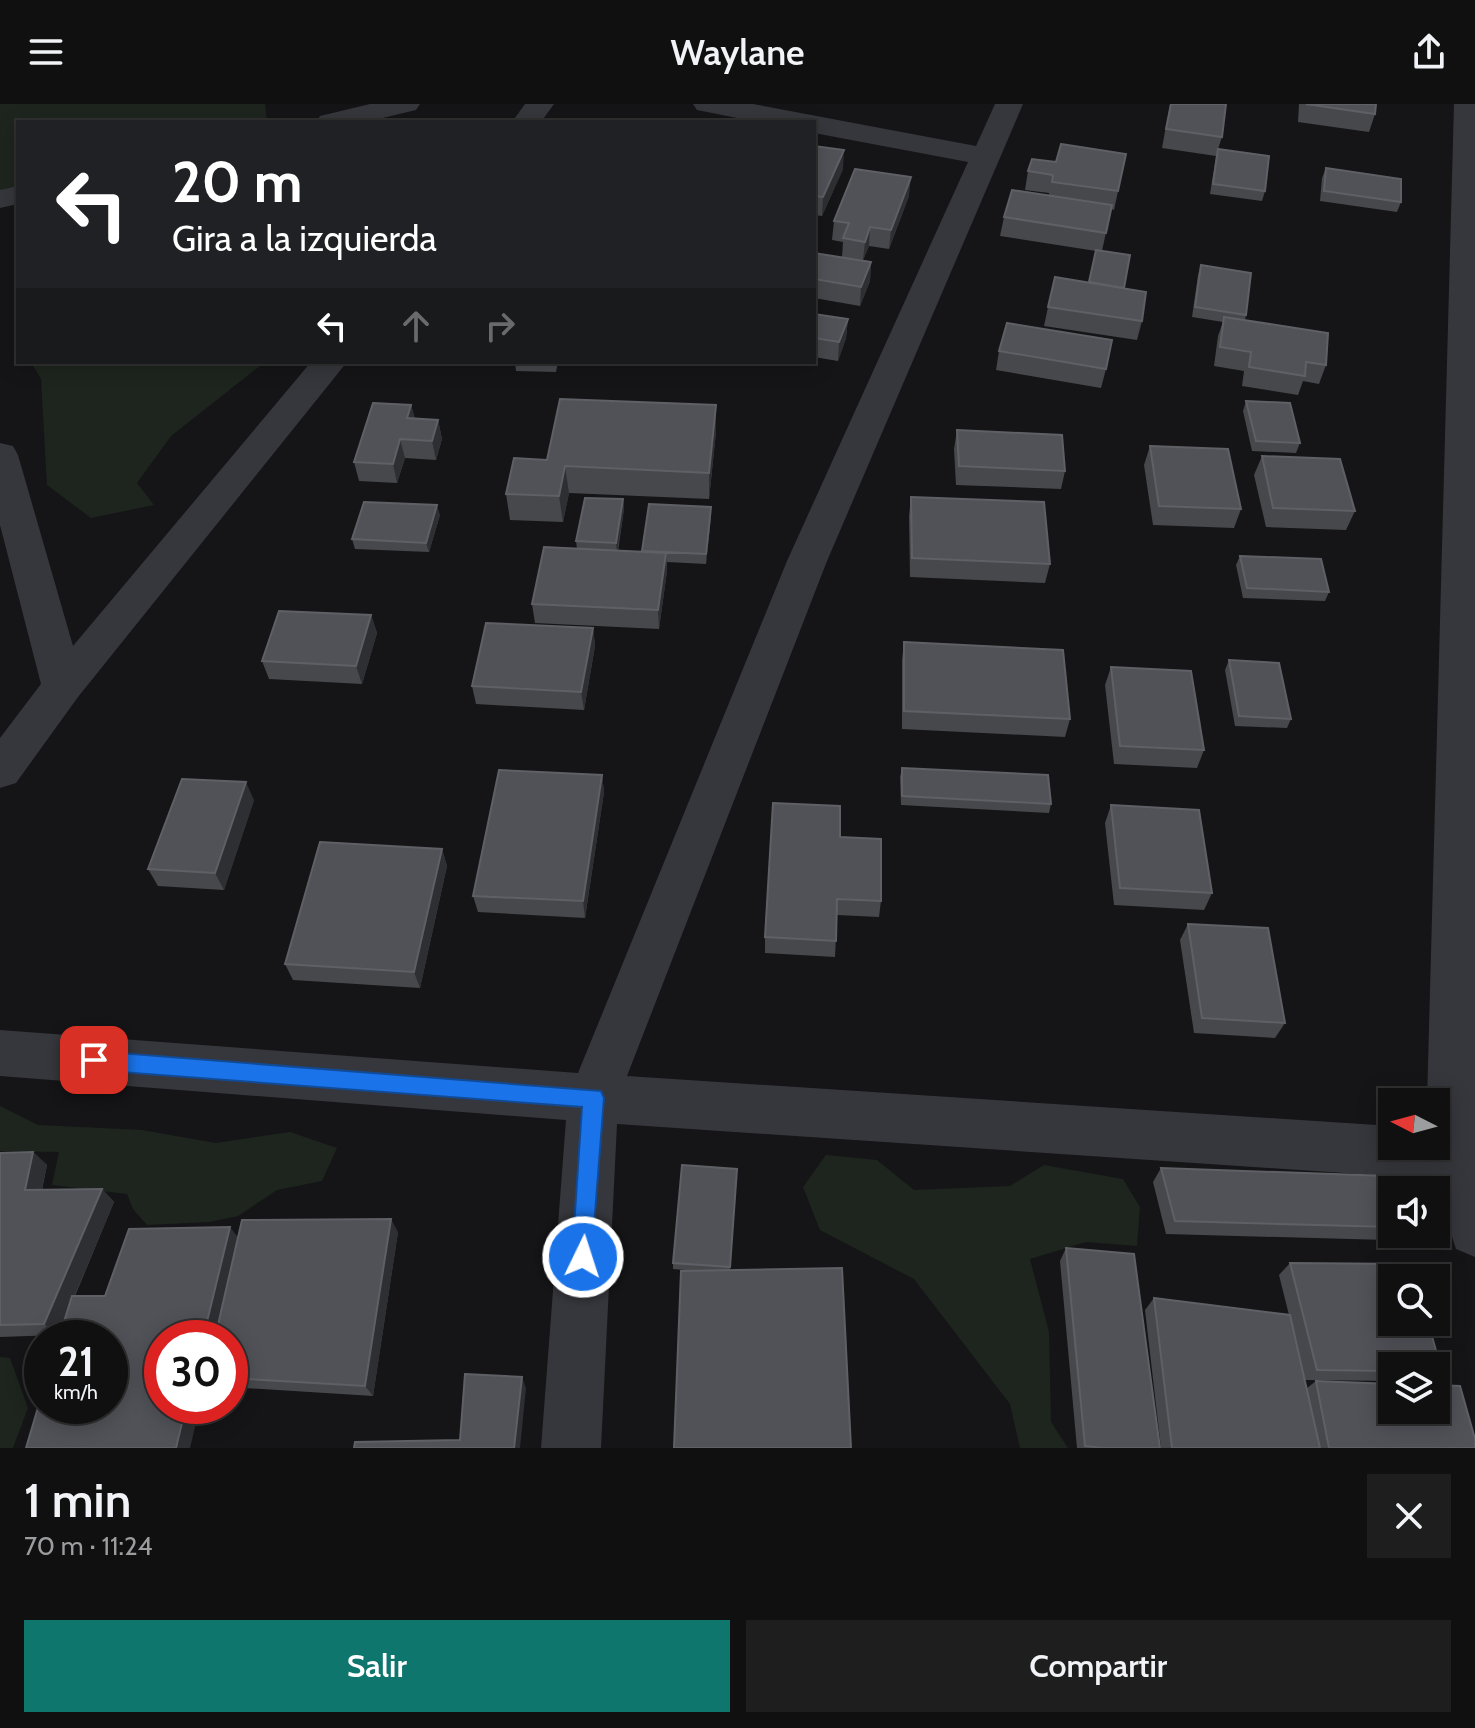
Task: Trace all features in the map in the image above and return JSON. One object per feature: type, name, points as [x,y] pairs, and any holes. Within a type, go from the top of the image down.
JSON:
[{"type":"street","points":[[338,120],[406,104]]},
{"type":"street","points":[[528,120],[540,104]]},
{"type":"street","points":[[707,104],[792,120]]},
{"type":"street","points":[[571,1448],[593,1098],[807,561],[1009,104]]},
{"type":"street","points":[[1468,104],[1463,1157],[1475,1230]]},
{"type":"street","points":[[816,124],[986,157]]},
{"type":"street","points":[[0,771],[63,686],[328,364]]},
{"type":"street","points":[[0,455],[63,686]]},
{"type":"street","points":[[0,1053],[593,1098],[1463,1157]]},
{"type":"shaded area","points":[[0,104],[265,104],[267,120],[16,120],[16,201],[0,195]]},
{"type":"shaded area","points":[[32,364],[262,364],[171,436],[137,483],[154,505],[91,518],[47,485],[41,379]]},
{"type":"shaded area","points":[[0,1106],[38,1125],[142,1130],[216,1143],[290,1132],[337,1148],[322,1181],[277,1190],[238,1216],[209,1222],[147,1225],[133,1209],[127,1194],[52,1185],[59,1152],[0,1151]]},
{"type":"shaded area","points":[[826,1155],[877,1160],[914,1190],[1010,1186],[1044,1165],[1123,1179],[1140,1207],[1137,1246],[1086,1242],[1030,1259],[1049,1332],[1051,1422],[1068,1448],[1020,1448],[1010,1404],[914,1279],[820,1230],[803,1187]]},
{"type":"shaded area","points":[[0,1357],[10,1358],[24,1397],[24,1419],[13,1448],[0,1448]]},
{"type":"building","points":[[1171,104],[1226,104],[1222,137],[1166,129]]},
{"type":"building","points":[[1306,104],[1376,104],[1375,114]]},
{"type":"building","points":[[1061,144],[1126,154],[1118,191],[1052,182],[1053,175],[1028,171],[1032,159],[1056,162]]},
{"type":"building","points":[[816,146],[844,150],[823,197],[816,196]]},
{"type":"building","points":[[1218,149],[1269,156],[1265,191],[1213,184]]},
{"type":"building","points":[[1326,168],[1401,179],[1401,202],[1324,191]]},
{"type":"building","points":[[855,169],[911,177],[891,230],[870,227],[865,242],[843,238],[849,223],[834,221]]},
{"type":"building","points":[[1012,190],[1112,205],[1106,233],[1004,217]]},
{"type":"building","points":[[1096,250],[1130,255],[1124,288],[1089,282]]},
{"type":"building","points":[[816,253],[871,262],[861,287],[816,279]]},
{"type":"building","points":[[1201,265],[1251,273],[1246,315],[1195,307]]},
{"type":"building","points":[[1055,277],[1146,292],[1142,321],[1048,307]]},
{"type":"building","points":[[816,314],[848,319],[839,342],[816,338]]},
{"type":"building","points":[[1224,317],[1328,333],[1326,365],[1306,362],[1305,376],[1249,367],[1251,352],[1220,347]]},
{"type":"building","points":[[1007,323],[1112,340],[1106,369],[999,351]]},
{"type":"building","points":[[560,399],[716,405],[709,473],[565,466],[559,496],[506,494],[514,458],[547,460]]},
{"type":"building","points":[[1246,401],[1290,403],[1300,443],[1256,441]]},
{"type":"building","points":[[373,403],[411,405],[407,418],[438,420],[432,441],[400,439],[393,464],[354,462]]},
{"type":"building","points":[[957,430],[1062,435],[1065,471],[959,466]]},
{"type":"building","points":[[1150,446],[1228,449],[1241,509],[1159,506]]},
{"type":"building","points":[[1262,456],[1340,459],[1355,511],[1273,508]]},
{"type":"building","points":[[911,497],[1044,502],[1050,564],[912,558]]},
{"type":"building","points":[[585,498],[623,499],[616,543],[576,541]]},
{"type":"building","points":[[364,502],[437,505],[426,543],[352,539]]},
{"type":"building","points":[[649,504],[711,507],[706,554],[642,551]]},
{"type":"building","points":[[544,547],[666,553],[658,610],[532,604]]},
{"type":"building","points":[[1240,556],[1321,559],[1329,592],[1247,588]]},
{"type":"building","points":[[279,611],[371,615],[356,666],[262,661]]},
{"type":"building","points":[[486,623],[593,628],[581,692],[472,686]]},
{"type":"building","points":[[904,642],[1063,650],[1070,719],[904,711]]},
{"type":"building","points":[[1229,660],[1279,663],[1291,719],[1239,716]]},
{"type":"building","points":[[1111,667],[1191,671],[1204,750],[1120,746]]},
{"type":"building","points":[[902,768],[1048,775],[1051,804],[902,796]]},
{"type":"building","points":[[499,770],[602,775],[583,901],[473,896]]},
{"type":"building","points":[[182,779],[246,782],[215,873],[148,869]]},
{"type":"building","points":[[773,803],[840,806],[840,837],[881,839],[881,901],[837,899],[836,941],[765,937]]},
{"type":"building","points":[[1111,805],[1199,810],[1212,893],[1120,888]]},
{"type":"building","points":[[320,842],[442,849],[414,972],[285,964]]},
{"type":"building","points":[[1188,924],[1268,928],[1285,1023],[1202,1018]]},
{"type":"building","points":[[33,1152],[25,1190],[102,1189],[46,1320],[0,1325],[0,1153]]},
{"type":"building","points":[[682,1165],[737,1169],[730,1267],[673,1263]]},
{"type":"building","points":[[1161,1168],[1388,1176],[1378,1176],[1378,1227],[1175,1221]]},
{"type":"building","points":[[391,1219],[365,1386],[248,1379],[248,1320],[219,1320],[242,1220]]},
{"type":"building","points":[[230,1227],[207,1320],[144,1320],[144,1424],[182,1424],[176,1448],[26,1448],[33,1424],[128,1424],[128,1320],[65,1320],[72,1296],[105,1296],[129,1229]]},
{"type":"building","points":[[1066,1248],[1134,1254],[1160,1448],[1085,1446]]},
{"type":"building","points":[[1290,1263],[1412,1264],[1378,1264],[1378,1336],[1432,1336],[1436,1352],[1378,1352],[1378,1371],[1317,1370]]},
{"type":"building","points":[[842,1268],[851,1448],[674,1448],[681,1271]]},
{"type":"building","points":[[1154,1298],[1290,1315],[1320,1448],[1172,1448]]},
{"type":"building","points":[[465,1374],[522,1377],[514,1448],[354,1448],[355,1442],[460,1440]]},
{"type":"building","points":[[1316,1381],[1378,1383],[1378,1424],[1450,1424],[1450,1386],[1460,1386],[1475,1439],[1475,1448],[1329,1448]]},
{"type":"route","points":[[94,1060],[593,1098],[583,1257]]}]
